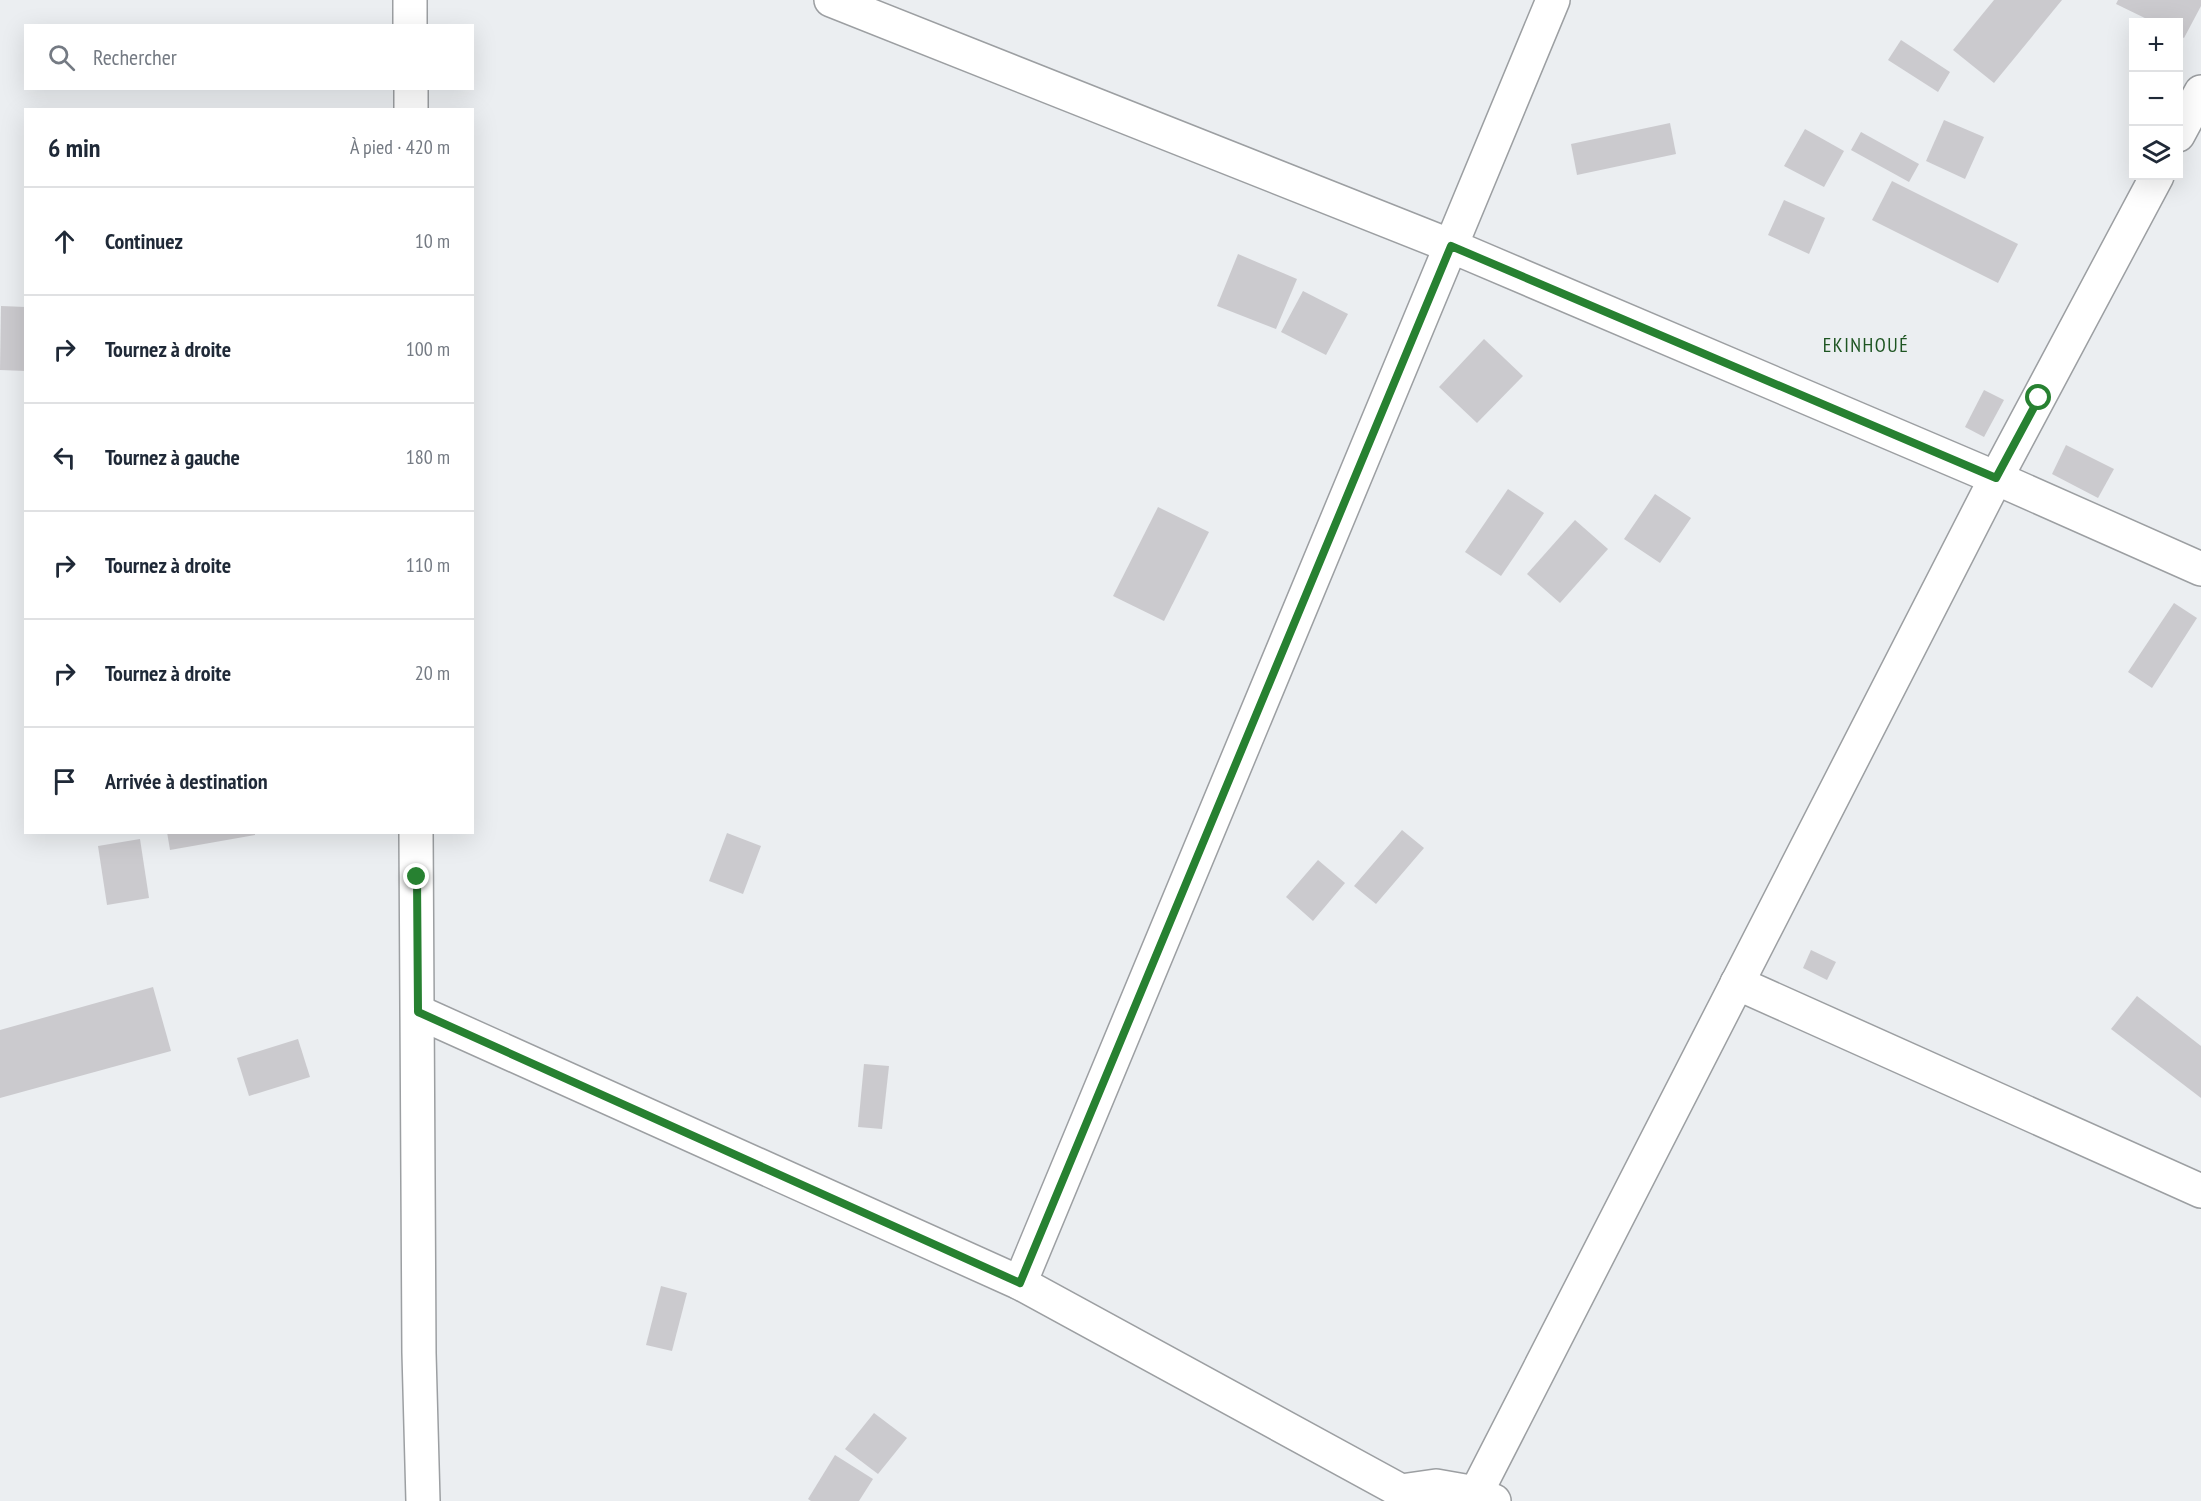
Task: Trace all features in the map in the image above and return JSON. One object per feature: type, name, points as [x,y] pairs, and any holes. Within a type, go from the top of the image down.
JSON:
[{"type":"street","points":[[410,0],[410,24]]},
{"type":"street","points":[[831,0],[1451,246],[1996,478],[2201,569]]},
{"type":"street","points":[[1020,1283],[1554,0]]},
{"type":"street","points":[[411,90],[411,108]]},
{"type":"street","points":[[2183,126],[2201,92]]},
{"type":"street","points":[[418,1012],[1020,1283],[1399,1496],[1436,1486],[1485,1497],[1737,983],[1996,478],[2155,180]]},
{"type":"street","points":[[416,834],[419,1341],[423,1501]]},
{"type":"street","points":[[1737,983],[2201,1191]]},
{"type":"building","points":[[1994,0],[2062,0],[1994,83],[1953,50]]},
{"type":"building","points":[[2118,0],[2201,0],[2201,6],[2184,38],[2183,18],[2145,18],[2116,4]]},
{"type":"building","points":[[1901,40],[1950,72],[1938,92],[1888,60]]},
{"type":"building","points":[[1944,120],[1984,137],[1965,179],[1926,161]]},
{"type":"building","points":[[1670,123],[1676,154],[1577,175],[1571,144]]},
{"type":"building","points":[[1805,129],[1844,151],[1824,187],[1784,166]]},
{"type":"building","points":[[1861,132],[1919,164],[1909,182],[1851,150]]},
{"type":"building","points":[[1892,181],[2018,244],[1998,283],[1872,220]]},
{"type":"building","points":[[1784,200],[1825,218],[1809,254],[1768,235]]},
{"type":"building","points":[[1238,254],[1297,279],[1276,329],[1217,306]]},
{"type":"building","points":[[1303,291],[1348,314],[1326,355],[1281,332]]},
{"type":"building","points":[[1,306],[24,307],[24,371],[0,370]]},
{"type":"building","points":[[1484,339],[1523,376],[1477,423],[1439,387]]},
{"type":"building","points":[[1984,390],[2004,400],[1984,437],[1965,427]]},
{"type":"building","points":[[2066,445],[2114,469],[2098,498],[2052,474]]},
{"type":"building","points":[[1508,489],[1544,513],[1501,576],[1465,552]]},
{"type":"building","points":[[1655,494],[1691,518],[1660,563],[1624,539]]},
{"type":"building","points":[[1158,507],[1209,532],[1164,621],[1113,596]]},
{"type":"building","points":[[1575,520],[1608,549],[1560,603],[1527,574]]},
{"type":"building","points":[[2174,603],[2197,618],[2152,688],[2128,672]]},
{"type":"building","points":[[1402,830],[1424,848],[1376,904],[1354,886]]},
{"type":"building","points":[[727,833],[761,846],[743,894],[709,881]]},
{"type":"building","points":[[167,834],[255,834],[255,835],[170,850]]},
{"type":"building","points":[[140,839],[149,898],[107,905],[98,846]]},
{"type":"building","points":[[1318,860],[1345,883],[1313,921],[1286,897]]},
{"type":"building","points":[[1811,950],[1836,962],[1827,980],[1803,968]]},
{"type":"building","points":[[153,987],[171,1051],[0,1098],[0,1030]]},
{"type":"building","points":[[2137,996],[2201,1046],[2201,1098],[2111,1029]]},
{"type":"building","points":[[298,1039],[310,1077],[249,1096],[237,1058]]},
{"type":"building","points":[[864,1064],[889,1066],[882,1129],[858,1127]]},
{"type":"building","points":[[661,1286],[687,1293],[672,1351],[646,1345]]},
{"type":"building","points":[[874,1413],[907,1438],[878,1474],[845,1449]]},
{"type":"building","points":[[835,1455],[873,1479],[859,1501],[811,1501],[808,1499]]},
{"type":"district","name":"EKINHOUÉ","points":[[1866,345]]},
{"type":"route","points":[[417,877],[418,1012],[1020,1283],[1451,246],[1996,478],[2039,398]]}]
